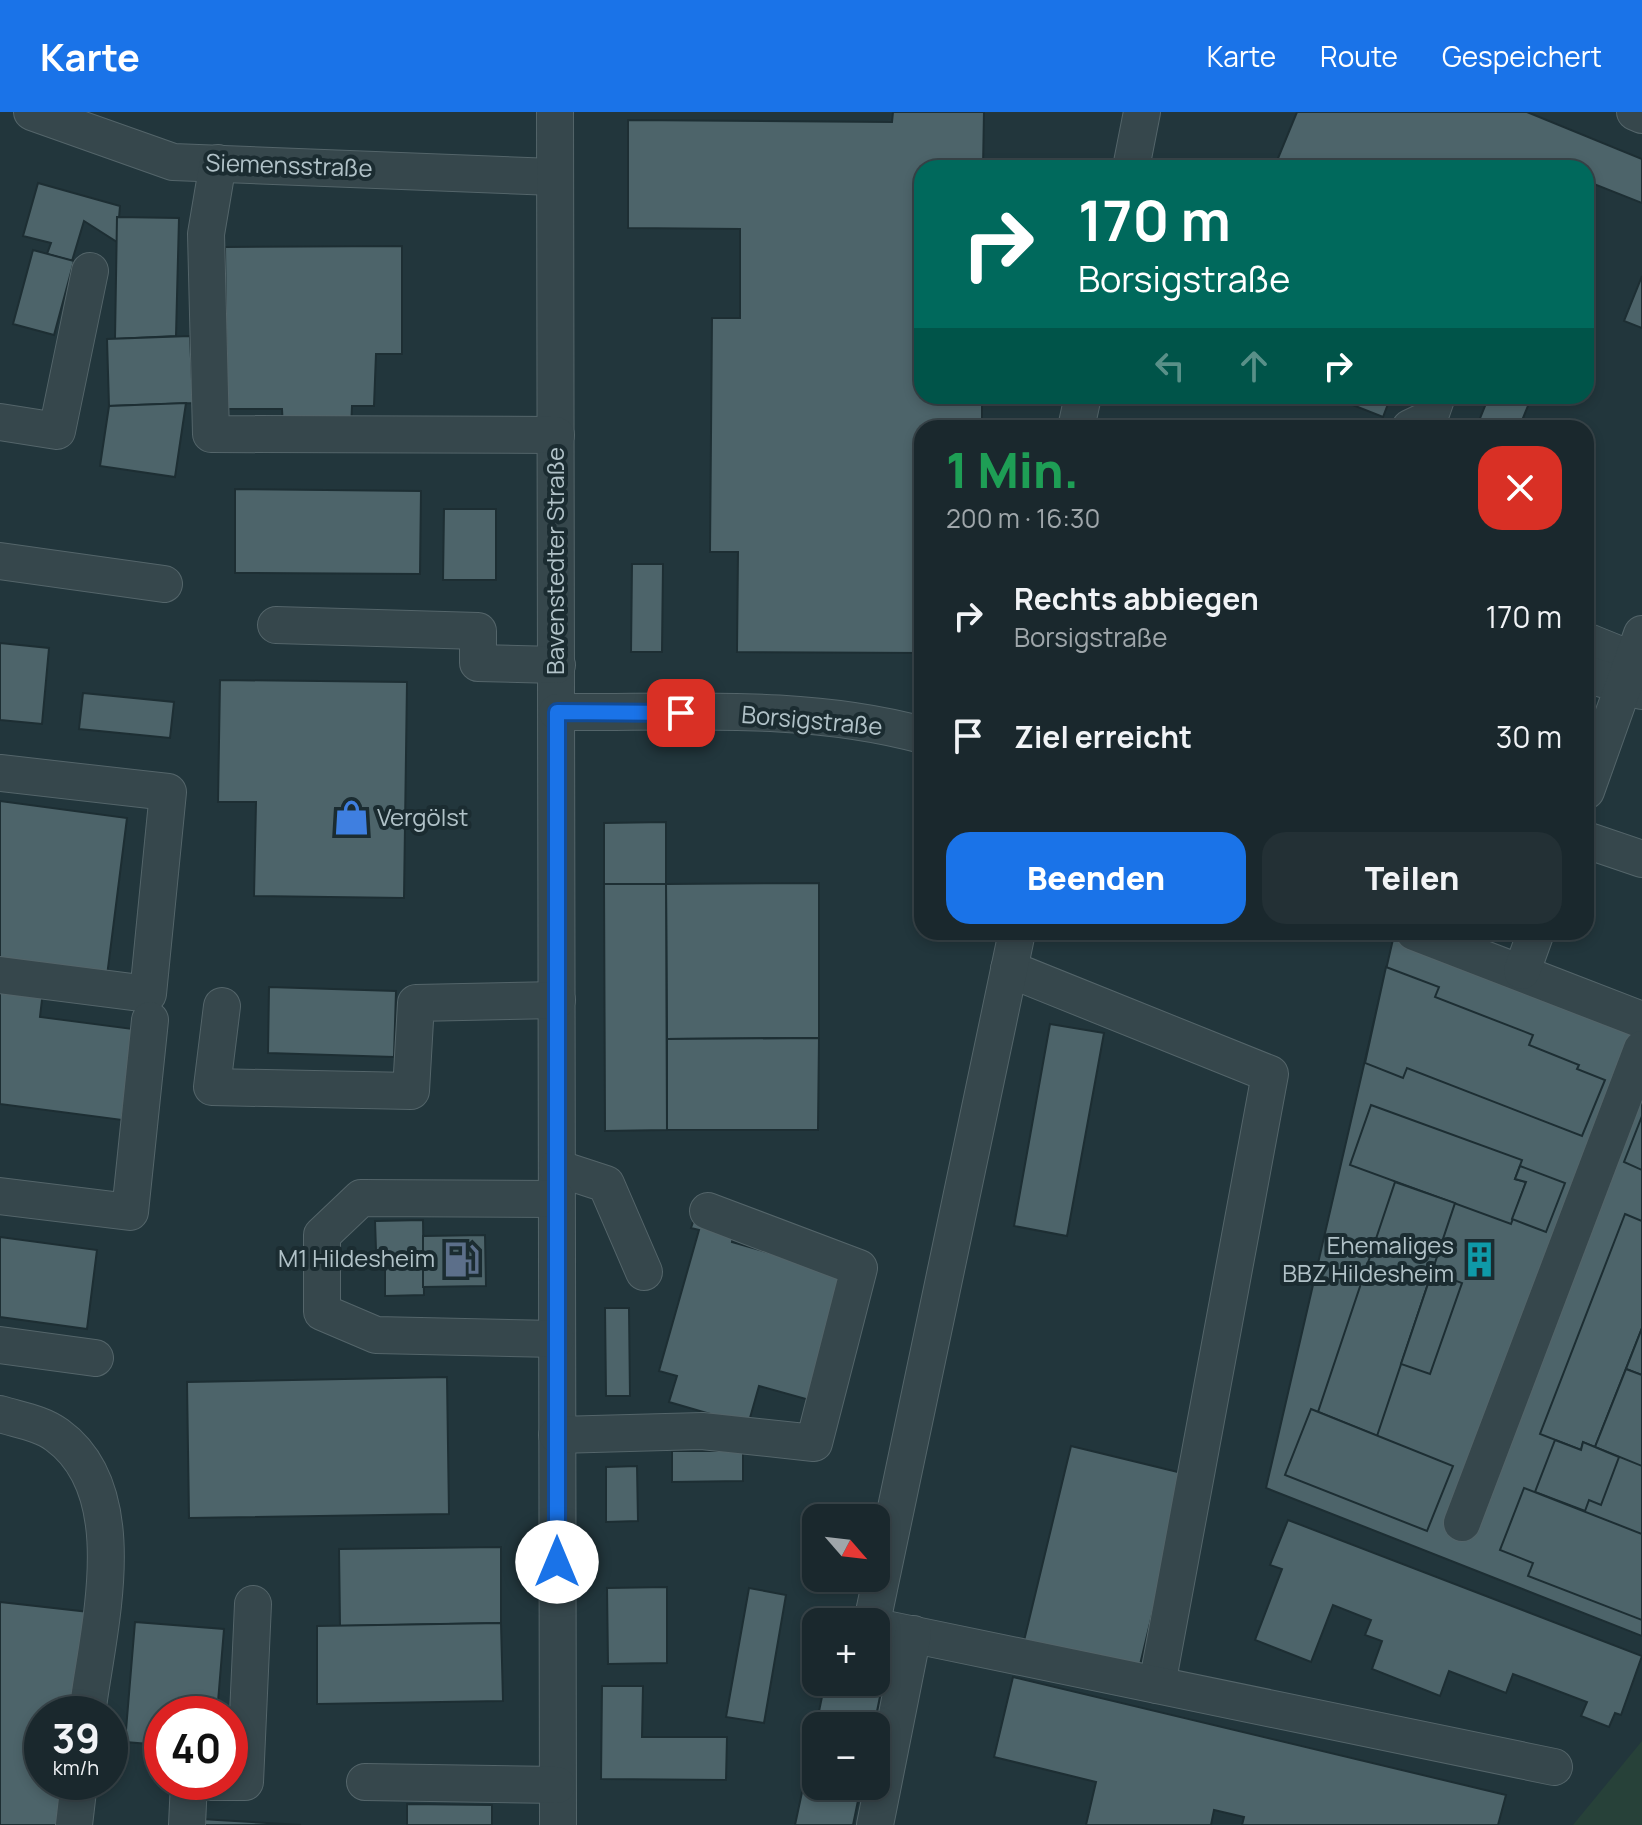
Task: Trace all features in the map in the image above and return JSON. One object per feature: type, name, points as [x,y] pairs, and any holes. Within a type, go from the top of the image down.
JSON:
[{"type":"street","name":"Siemensstraße","points":[[32,112],[173,162],[554,177]]},
{"type":"street","name":"Bavenstedter Straße","points":[[555,112],[558,1825]]},
{"type":"street","points":[[1133,160],[1142,112]]},
{"type":"street","points":[[1635,112],[1642,115]]},
{"type":"street","points":[[218,163],[206,234],[211,434],[556,435]]},
{"type":"street","points":[[0,422],[57,431],[90,271]]},
{"type":"street","points":[[0,561],[164,584]]},
{"type":"street","points":[[276,625],[478,631],[478,663],[557,665]]},
{"type":"street","points":[[1594,645],[1635,667]]},
{"type":"street","points":[[1594,673],[1635,667]]},
{"type":"street","points":[[1594,771],[1635,667]]},
{"type":"street","name":"Borsigstraße","points":[[557,712],[797,716],[846,719],[914,733]]},
{"type":"street","points":[[0,773],[168,792],[148,994],[0,975]]},
{"type":"street","points":[[1594,843],[1642,859]]},
{"type":"street","points":[[875,1608],[1015,940]]},
{"type":"street","points":[[1436,940],[1642,1020]]},
{"type":"street","points":[[1522,971],[1533,940]]},
{"type":"street","points":[[1009,969],[1270,1074],[1157,1685]]},
{"type":"street","points":[[222,1006],[212,1087],[411,1091],[416,1003],[557,1000]]},
{"type":"street","points":[[0,1196],[130,1212],[150,1020]]},
{"type":"street","points":[[1462,1523],[1642,1049]]},
{"type":"street","points":[[556,1339],[376,1335],[322,1312],[322,1235],[361,1198],[557,1183],[606,1184],[644,1272]]},
{"type":"street","points":[[557,1435],[702,1431],[814,1443],[859,1268],[708,1211]]},
{"type":"street","points":[[0,1345],[95,1358]]},
{"type":"street","points":[[0,1414],[38,1425],[73,1449],[92,1477],[103,1513],[107,1551],[89,1696]]},
{"type":"street","points":[[248,1715],[253,1604]]},
{"type":"street","points":[[890,1630],[1554,1767]]},
{"type":"street","points":[[875,1825],[913,1634]]},
{"type":"street","points":[[365,1782],[557,1785]]},
{"type":"street","points":[[74,1825],[77,1800]]},
{"type":"street","points":[[187,1825],[188,1800]]},
{"type":"green space","points":[[1642,1741],[1642,1825],[1573,1825]]},
{"type":"building","points":[[893,112],[984,112],[983,160],[914,160],[914,404],[982,404],[982,420],[914,420],[914,653],[737,652],[738,552],[710,552],[712,318],[740,318],[740,229],[628,228],[628,120],[892,122]]},
{"type":"building","points":[[1297,112],[1527,112],[1642,159],[1642,203],[1594,184],[1594,160],[1277,160]]},
{"type":"building","points":[[38,183],[120,206],[117,242],[84,221],[72,261],[47,254],[51,243],[23,236]]},
{"type":"building","points":[[117,217],[179,218],[176,336],[115,339]]},
{"type":"building","points":[[402,246],[402,354],[376,354],[374,406],[352,406],[351,430],[283,429],[282,409],[227,409],[225,247]]},
{"type":"building","points":[[33,250],[74,261],[54,335],[13,324]]},
{"type":"building","points":[[1642,276],[1642,328],[1624,321]]},
{"type":"building","points":[[190,336],[193,403],[109,406],[107,339]]},
{"type":"building","points":[[186,403],[175,477],[100,466],[109,406]]},
{"type":"building","points":[[1350,404],[1388,404],[1383,417]]},
{"type":"building","points":[[1486,404],[1529,404],[1522,420],[1479,420]]},
{"type":"building","points":[[235,489],[421,491],[420,574],[235,573]]},
{"type":"building","points":[[444,509],[496,509],[496,580],[443,580]]},
{"type":"building","points":[[632,564],[663,564],[662,652],[631,652]]},
{"type":"building","points":[[0,643],[49,648],[42,724],[0,720]]},
{"type":"building","points":[[220,680],[407,682],[404,898],[254,896],[256,802],[218,802]]},
{"type":"building","points":[[83,693],[174,702],[170,738],[79,729]]},
{"type":"building","points":[[0,801],[127,818],[107,976],[0,963]]},
{"type":"building","points":[[666,822],[666,884],[604,884],[604,823]]},
{"type":"building","points":[[819,883],[819,1038],[667,1039],[666,884]]},
{"type":"building","points":[[604,884],[666,884],[667,1130],[605,1131]]},
{"type":"building","name":"Ehemaliges BBZ Hildesheim","points":[[1393,940],[1407,940],[1642,1031],[1642,1636],[1266,1488]]},
{"type":"building","points":[[1386,967],[1439,987],[1435,997],[1533,1035],[1529,1045],[1579,1065],[1577,1069],[1605,1080],[1582,1136],[1407,1068],[1403,1078],[1365,1063]]},
{"type":"building","points":[[0,986],[43,991],[40,1017],[133,1029],[122,1120],[0,1104]]},
{"type":"building","points":[[269,987],[396,991],[394,1057],[268,1053]]},
{"type":"building","points":[[1050,1024],[1104,1033],[1067,1236],[1014,1226]]},
{"type":"building","points":[[819,1038],[818,1130],[667,1130],[667,1039]]},
{"type":"building","points":[[1371,1105],[1522,1160],[1515,1179],[1526,1182],[1511,1224],[1350,1165]]},
{"type":"building","points":[[1642,1116],[1642,1170],[1624,1162]]},
{"type":"building","points":[[1520,1166],[1565,1183],[1546,1232],[1512,1219],[1526,1182],[1515,1179]]},
{"type":"building","points":[[1395,1182],[1455,1203],[1377,1436],[1318,1412]]},
{"type":"building","points":[[1625,1214],[1642,1221],[1642,1328],[1595,1447],[1583,1442],[1581,1450],[1540,1434]]},
{"type":"building","points":[[694,1219],[734,1231],[732,1242],[849,1276],[813,1401],[759,1386],[748,1425],[669,1402],[677,1376],[659,1371],[699,1230],[691,1228]]},
{"type":"building","points":[[423,1220],[424,1295],[385,1296],[385,1250],[376,1250],[375,1221]]},
{"type":"building","points":[[485,1235],[486,1286],[423,1287],[423,1236]]},
{"type":"building","points":[[0,1237],[97,1250],[87,1329],[0,1317]]},
{"type":"building","points":[[1432,1272],[1462,1283],[1430,1374],[1401,1364]]},
{"type":"building","points":[[605,1308],[629,1308],[630,1396],[606,1396]]},
{"type":"building","points":[[1642,1328],[1642,1375],[1626,1369]]},
{"type":"building","points":[[1626,1369],[1642,1375],[1642,1466],[1595,1447]]},
{"type":"building","points":[[447,1377],[449,1514],[189,1518],[187,1382]]},
{"type":"building","points":[[1311,1409],[1453,1466],[1427,1531],[1285,1475]]},
{"type":"building","points":[[1555,1440],[1581,1450],[1583,1442],[1619,1457],[1601,1505],[1589,1500],[1585,1511],[1535,1492]]},
{"type":"building","points":[[1071,1446],[1186,1474],[1138,1673],[1023,1645]]},
{"type":"building","points":[[672,1451],[743,1451],[743,1481],[672,1482]]},
{"type":"building","points":[[637,1466],[638,1521],[606,1522],[606,1467]]},
{"type":"building","points":[[1524,1488],[1642,1534],[1642,1620],[1528,1576],[1533,1563],[1500,1550]]},
{"type":"building","points":[[1288,1520],[1642,1656],[1621,1715],[1615,1713],[1609,1727],[1581,1716],[1587,1702],[1513,1674],[1506,1693],[1449,1671],[1440,1696],[1372,1669],[1382,1641],[1365,1635],[1371,1620],[1333,1605],[1311,1662],[1255,1640],[1282,1569],[1270,1565]]},
{"type":"building","points":[[501,1547],[501,1623],[340,1626],[339,1549]]},
{"type":"building","points":[[667,1587],[667,1663],[608,1664],[607,1588]]},
{"type":"building","points":[[749,1588],[786,1595],[764,1723],[726,1717]]},
{"type":"building","points":[[0,1602],[89,1612],[78,1696],[24,1696],[24,1800],[65,1800],[62,1825],[0,1825]]},
{"type":"building","points":[[135,1622],[224,1629],[218,1696],[144,1696],[144,1744],[128,1742]]},
{"type":"building","points":[[501,1623],[503,1701],[317,1704],[317,1626]]},
{"type":"building","points":[[1013,1677],[1506,1795],[1498,1825],[1242,1825],[1244,1817],[1214,1810],[1211,1825],[1086,1825],[1096,1782],[994,1757]]},
{"type":"building","points":[[602,1686],[643,1686],[642,1737],[727,1737],[726,1780],[601,1779]]},
{"type":"building","points":[[822,1696],[880,1696],[877,1712],[819,1712]]},
{"type":"building","points":[[802,1792],[802,1800],[858,1800],[853,1825],[795,1825]]},
{"type":"building","points":[[407,1804],[492,1805],[492,1825],[407,1825]]},
{"type":"building","points":[[201,1819],[301,1825],[201,1825]]},
{"type":"place","name":"Vergölst","points":[[351,818]]},
{"type":"place","name":"M1 Hildesheim","points":[[461,1259]]},
{"type":"place","name":"Ehemaliges BBZ Hildesheim","points":[[1480,1260]]},
{"type":"route","points":[[557,1562],[557,712],[681,713]]}]
